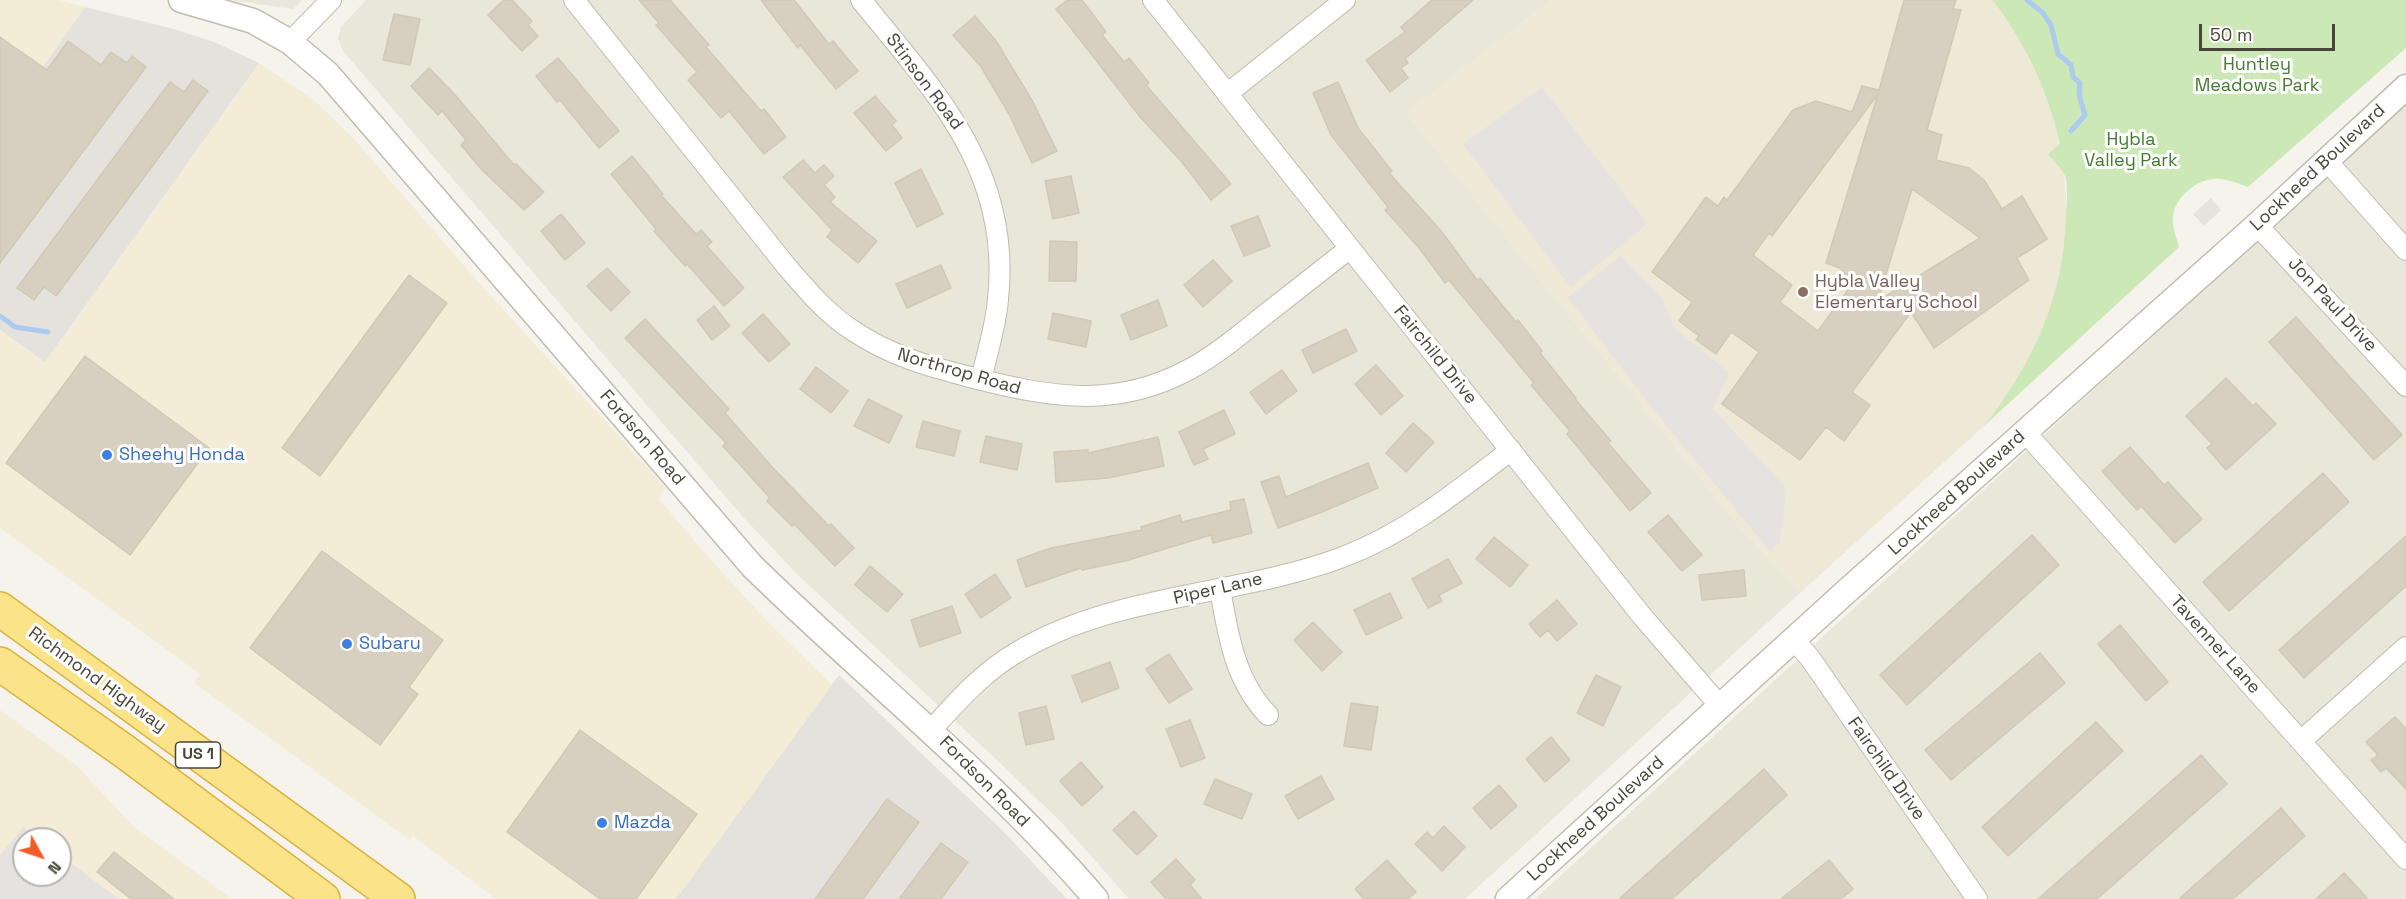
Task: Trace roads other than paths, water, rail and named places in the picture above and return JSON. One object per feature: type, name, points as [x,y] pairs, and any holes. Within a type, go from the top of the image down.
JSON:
[{"type":"highway","name":"Richmond Highway","points":[[0,609],[398,899]]},
{"type":"highway","name":"US 1","points":[[0,664],[123,751],[323,899]]},
{"type":"street","name":"Fordson Road","points":[[181,0],[253,21],[290,42],[309,56],[346,93],[752,566],[804,617],[931,730],[1036,834],[1096,899]]},
{"type":"street","points":[[290,42],[331,0]]},
{"type":"street","name":"Northrop Road","points":[[574,0],[819,304],[851,329],[890,352],[920,364],[1046,395],[1076,397],[1118,395],[1158,384],[1190,369],[1220,350],[1350,248]]},
{"type":"street","name":"Stinson Road","points":[[861,0],[951,114],[975,158],[989,197],[999,257],[999,290],[981,380]]},
{"type":"street","name":"Fairchild Drive","points":[[1153,0],[1642,616],[1720,706]]},
{"type":"street","points":[[1227,94],[1345,0]]},
{"type":"street","name":"Lockheed Boulevard","points":[[1508,899],[2257,225],[2406,87]]},
{"type":"street","points":[[2327,161],[2406,250]]},
{"type":"street","name":"Jon Paul Drive","points":[[2257,225],[2406,386]]},
{"type":"street","name":"Tavenner Lane","points":[[2025,432],[2406,859]]},
{"type":"street","name":"Piper Lane","points":[[931,730],[986,674],[1043,637],[1106,614],[1314,567],[1371,544],[1446,501],[1511,450]]},
{"type":"street","points":[[1220,589],[1236,663],[1256,702],[1268,715]]},
{"type":"street","name":"Fairchild Drive","points":[[1794,640],[1810,658],[1977,899]]},
{"type":"street","points":[[2301,741],[2403,657]]},
{"type":"waterway","points":[[2027,0],[2042,12],[2051,25],[2058,54],[2071,65],[2073,77],[2080,83],[2079,94],[2085,115],[2071,131]]},
{"type":"waterway","points":[[0,316],[15,327],[48,332]]},
{"type":"place","name":"Hybla Valley Elementary School","points":[[1803,292]]},
{"type":"place","name":"Sheehy Honda","points":[[107,455]]},
{"type":"place","name":"Subaru","points":[[347,644]]},
{"type":"place","name":"Mazda","points":[[602,823]]},
{"type":"park label","name":"Huntley Meadows Park","points":[[2257,76]]},
{"type":"park label","name":"Hybla Valley Park","points":[[2131,150]]}]
